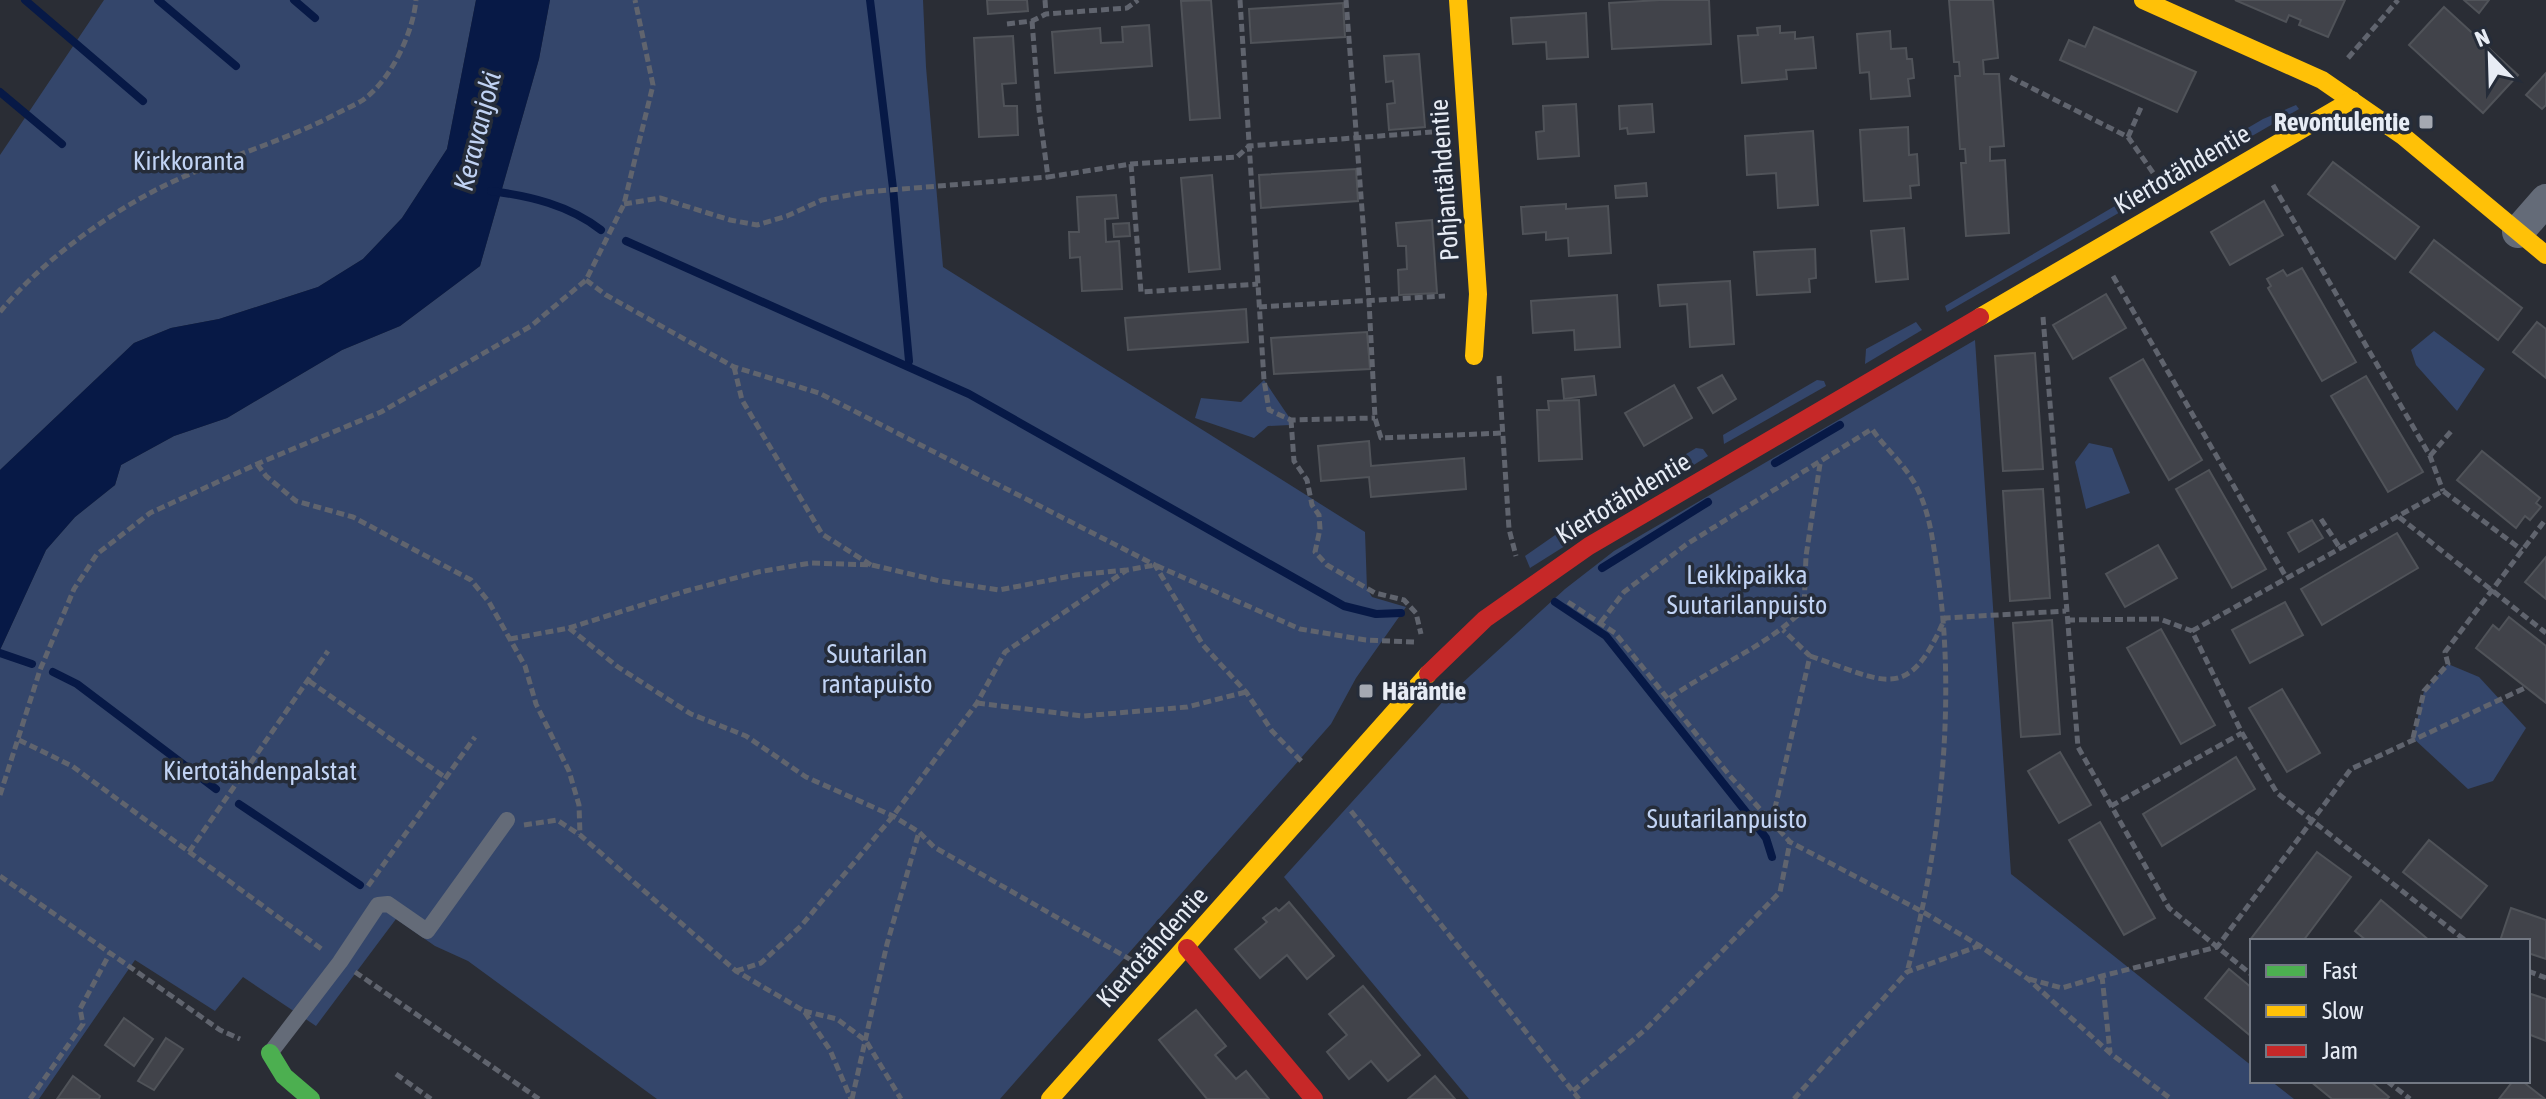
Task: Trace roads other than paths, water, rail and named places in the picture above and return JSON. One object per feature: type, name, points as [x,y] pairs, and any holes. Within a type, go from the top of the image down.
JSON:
[{"type":"street","name":"Pohjantähdentie","points":[[1458,0],[1478,294],[1474,356]]},
{"type":"street","points":[[2143,0],[2322,80],[2403,136],[2546,255]]},
{"type":"street","name":"Kiertotähdentie","points":[[1050,1099],[1187,948],[1348,762],[1442,660],[1485,619],[1589,546],[2352,100]]},
{"type":"street","points":[[2518,232],[2546,200]]},
{"type":"street","points":[[1187,948],[1314,1099]]},
{"type":"street","points":[[270,1053],[284,1076],[311,1099]]},
{"type":"lane","points":[[270,1053],[340,962],[378,905],[388,904],[427,931],[507,820]]},
{"type":"water","name":"Keravanjoki","points":[[476,0],[550,0],[539,59],[480,266],[400,326],[342,350],[227,418],[174,436],[121,465],[115,485],[75,517],[46,550],[0,650],[0,470],[134,343],[171,328],[219,319],[318,287],[363,259],[402,218],[447,149]]},
{"type":"waterway","points":[[25,0],[143,101]]},
{"type":"waterway","points":[[158,0],[236,66]]},
{"type":"waterway","points":[[294,0],[315,18]]},
{"type":"waterway","points":[[870,0],[893,188],[909,361]]},
{"type":"waterway","points":[[0,92],[62,144]]},
{"type":"waterway","name":"Keravanjoki","points":[[491,191],[549,203],[576,214],[601,230]]},
{"type":"waterway","points":[[626,241],[969,394],[1344,606],[1376,614],[1401,613]]},
{"type":"waterway","points":[[1775,463],[1840,425]]},
{"type":"waterway","points":[[1602,568],[1708,502]]},
{"type":"waterway","points":[[1555,602],[1606,636],[1766,838],[1772,857]]},
{"type":"waterway","points":[[0,653],[32,664]]},
{"type":"waterway","points":[[53,672],[77,684],[216,789]]},
{"type":"waterway","points":[[239,804],[360,885]]},
{"type":"place","name":"Revontulentie","points":[[2426,122]]},
{"type":"place","name":"Häräntie","points":[[1366,691]]},
{"type":"park label","name":"Kirkkoranta","points":[[189,161]]},
{"type":"park label","name":"Leikkipaikka Suutarilanpuisto","points":[[1747,590]]},
{"type":"park label","name":"Suutarilan rantapuisto","points":[[877,669]]},
{"type":"park label","name":"Kiertotähdenpalstat","points":[[260,771]]},
{"type":"park label","name":"Suutarilanpuisto","points":[[1727,819]]}]
